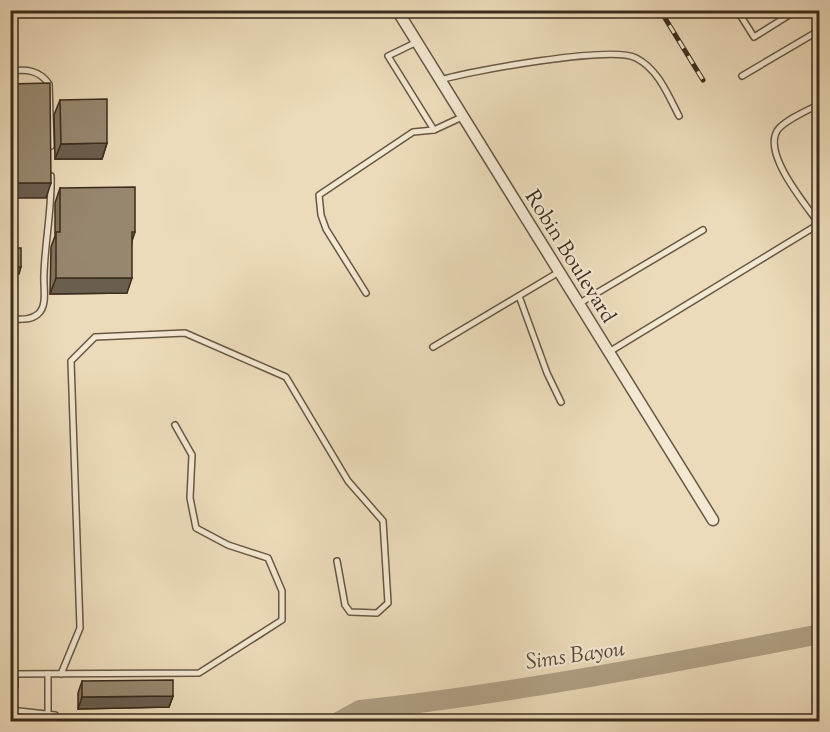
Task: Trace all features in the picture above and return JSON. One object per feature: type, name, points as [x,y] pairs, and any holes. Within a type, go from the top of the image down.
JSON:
[{"type":"street","name":"Robin Boulevard","points":[[398,10],[713,520]]},
{"type":"lane","points":[[737,10],[754,37],[797,10]]},
{"type":"lane","points":[[742,76],[819,30]]},
{"type":"lane","points":[[417,42],[388,56],[434,130]]},
{"type":"lane","points":[[440,80],[460,74],[547,61],[609,54],[633,56],[645,63],[656,74],[679,116]]},
{"type":"lane","points":[[10,71],[33,71],[43,76],[49,84],[51,154]]},
{"type":"lane","points":[[608,353],[819,225],[777,162],[774,142],[781,126],[819,104]]},
{"type":"lane","points":[[366,293],[326,229],[321,215],[319,195],[413,132],[434,130],[463,117]]},
{"type":"lane","points":[[10,319],[28,319],[35,316],[40,313],[44,301],[45,245],[51,174]]},
{"type":"lane","points":[[578,304],[704,230]]},
{"type":"lane","points":[[433,347],[558,272]]},
{"type":"lane","points":[[519,296],[547,373],[561,402]]},
{"type":"lane","points":[[61,674],[80,628],[71,361],[95,337],[185,333],[286,377],[348,481],[382,521],[388,603],[377,613],[350,612],[345,605],[337,561]]},
{"type":"lane","points":[[10,674],[199,673],[282,620],[282,591],[268,558],[228,544],[196,528],[190,498],[192,455],[175,425]]},
{"type":"lane","points":[[48,674],[48,714]]},
{"type":"lane","points":[[10,710],[55,715],[53,722]]},
{"type":"building","points":[[50,83],[51,183],[10,183],[10,84]]},
{"type":"building","points":[[107,99],[107,143],[61,144],[60,100]]},
{"type":"building","points":[[135,187],[132,278],[56,278],[56,232],[60,232],[60,188]]},
{"type":"building","points":[[10,248],[21,248],[21,267],[10,267]]},
{"type":"building","points":[[10,677],[18,677],[18,687],[10,687]]},
{"type":"building","points":[[173,680],[173,696],[82,697],[82,681]]},
{"type":"waterway","name":"Sims Bayou","points":[[338,722],[360,710],[533,686],[648,667],[820,634]]},
{"type":"railway","points":[[660,10],[703,80]]}]
